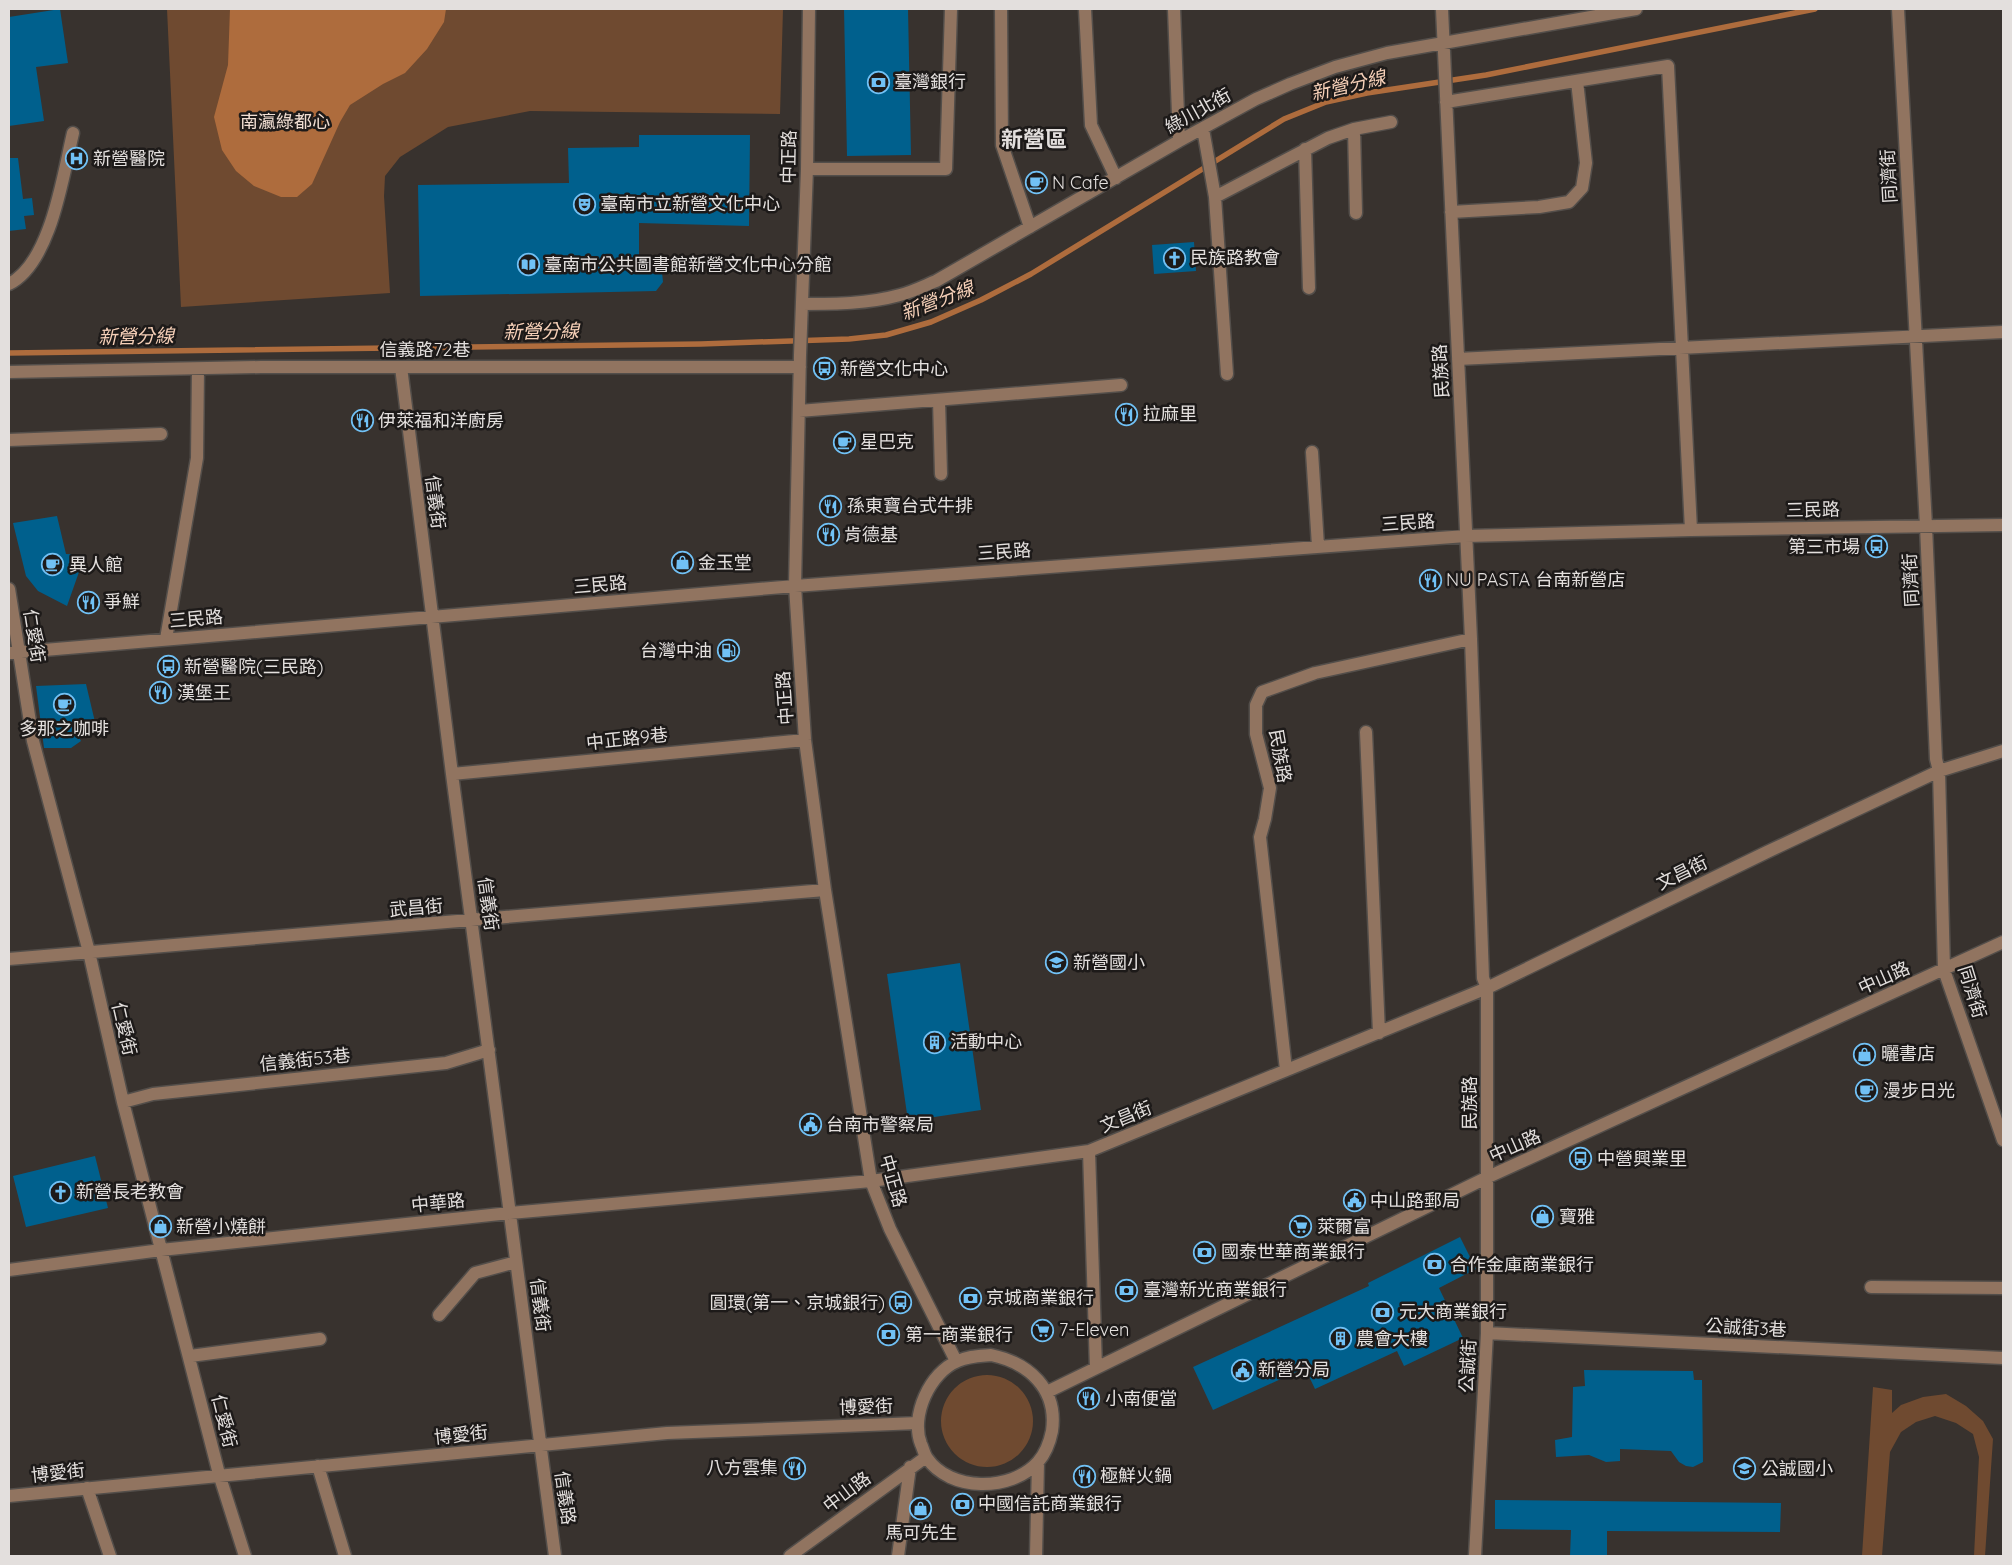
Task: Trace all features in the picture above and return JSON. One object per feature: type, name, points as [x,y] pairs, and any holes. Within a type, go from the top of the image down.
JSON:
[{"type":"street","name":"中正路","points":[[809,9],[807,169],[795,586],[805,740],[825,890],[871,1181],[890,1228],[956,1361]]},
{"type":"street","points":[[807,169],[946,169],[951,9]]},
{"type":"street","points":[[1001,9],[1002,145],[1030,227]]},
{"type":"street","points":[[1085,9],[1090,125],[1116,178]]},
{"type":"street","points":[[1174,9],[1179,141]]},
{"type":"street","points":[[1442,9],[1444,43]]},
{"type":"street","name":"綠川北街","points":[[802,310],[874,301],[902,295],[936,281],[1179,141],[1256,99],[1335,67],[1387,53],[1601,12],[1636,9]]},
{"type":"street","name":"同濟街","points":[[1898,9],[1926,526],[1936,759],[1939,771],[1944,970],[2003,1140]]},
{"type":"street","name":"民族路","points":[[1444,43],[1471,639],[1483,978],[1487,988],[1488,1177]]},
{"type":"street","points":[[1446,102],[1668,66],[1691,530]]},
{"type":"street","points":[[1451,212],[1540,207],[1569,202],[1582,188],[1586,163],[1577,81]]},
{"type":"street","points":[[1215,197],[1328,138],[1354,129],[1391,122]]},
{"type":"street","points":[[1203,129],[1215,197],[1227,374]]},
{"type":"street","points":[[1354,129],[1356,213]]},
{"type":"street","points":[[9,284],[32,263],[49,231],[73,133]]},
{"type":"street","points":[[1305,149],[1309,288]]},
{"type":"street","points":[[1458,359],[2003,332]]},
{"type":"street","name":"信義路72巷","points":[[9,372],[260,367],[401,367],[800,361]]},
{"type":"street","name":"信義街","points":[[401,367],[540,1445]]},
{"type":"street","points":[[166,639],[197,458],[198,369]]},
{"type":"street","points":[[799,411],[1120,385]]},
{"type":"street","points":[[939,400],[941,474]]},
{"type":"street","points":[[9,440],[161,434]]},
{"type":"street","points":[[1312,452],[1318,546]]},
{"type":"street","name":"三民路","points":[[13,652],[795,586],[1466,536],[2003,525]]},
{"type":"street","name":"仁愛街","points":[[9,589],[13,652],[34,741],[89,952],[123,1102],[161,1250],[190,1356],[219,1474],[245,1556]]},
{"type":"street","name":"民族路","points":[[1286,1070],[1260,837],[1270,788],[1256,734],[1256,705],[1262,692],[1315,673],[1471,639]]},
{"type":"street","points":[[1366,732],[1379,1033]]},
{"type":"street","name":"中正路9巷","points":[[452,774],[805,740]]},
{"type":"street","name":"文昌街","points":[[871,1181],[1090,1151],[1487,988],[1939,771],[2003,751]]},
{"type":"street","name":"武昌街","points":[[9,959],[825,890]]},
{"type":"street","name":"中山路","points":[[1047,1392],[1488,1177],[2003,942]]},
{"type":"street","name":"信義街53巷","points":[[123,1102],[153,1094],[446,1063],[489,1050]]},
{"type":"street","points":[[1090,1151],[1096,1368]]},
{"type":"street","name":"公誠街","points":[[1475,1556],[1487,1332],[1488,1177]]},
{"type":"street","name":"中華路","points":[[9,1270],[161,1250],[510,1213],[871,1181]]},
{"type":"street","points":[[439,1315],[475,1273],[516,1262]]},
{"type":"street","points":[[1872,1288],[2003,1288]]},
{"type":"street","name":"公誠街3巷","points":[[1487,1332],[2003,1358]]},
{"type":"street","points":[[190,1356],[320,1339]]},
{"type":"street","points":[[1036,1556],[1038,1462],[1050,1439],[1053,1423],[1052,1407],[1047,1392],[1025,1368],[1008,1359],[991,1355],[973,1356],[956,1361],[933,1382],[921,1408],[918,1423],[919,1440],[926,1457],[935,1468],[952,1478],[969,1483],[991,1484],[1009,1480],[1038,1462]]},
{"type":"street","name":"博愛街","points":[[9,1496],[219,1474],[667,1433],[918,1423]]},
{"type":"street","name":"信義路","points":[[540,1445],[555,1556]]},
{"type":"street","name":"中山路","points":[[790,1556],[926,1457]]},
{"type":"street","points":[[318,1466],[345,1556]]},
{"type":"street","points":[[898,1556],[910,1467]]},
{"type":"street","points":[[87,1488],[110,1556]]},
{"type":"green space","name":"南瀛綠都心","points":[[167,9],[783,9],[780,114],[530,111],[448,127],[400,157],[385,176],[384,196],[390,293],[181,307]]},
{"type":"green space","points":[[978,1375],[996,1375],[1013,1382],[1026,1395],[1033,1412],[1033,1430],[1026,1447],[1013,1460],[996,1467],[978,1467],[961,1460],[948,1447],[941,1430],[941,1412],[948,1395],[961,1382]]},
{"type":"green space","points":[[1873,1387],[1892,1390],[1892,1413],[1901,1405],[1923,1397],[1946,1394],[1966,1406],[1983,1421],[1993,1439],[1985,1556],[1974,1556],[1979,1457],[1973,1434],[1956,1423],[1935,1416],[1916,1422],[1901,1432],[1890,1452],[1882,1556],[1862,1556]]},
{"type":"shaded area","points":[[230,9],[446,9],[444,22],[427,49],[405,73],[383,84],[350,105],[340,122],[312,184],[297,197],[281,197],[254,186],[236,171],[222,150],[214,117],[228,65]]},
{"type":"building","points":[[60,9],[68,63],[36,67],[44,121],[9,126],[9,17]]},
{"type":"building","name":"臺灣銀行","points":[[844,9],[908,9],[911,155],[847,156]]},
{"type":"building","name":"臺南市立新營文化中心","points":[[639,135],[750,135],[749,226],[639,223],[639,264],[656,264],[662,272],[663,282],[656,291],[420,296],[418,185],[569,183],[568,148],[639,147]]},
{"type":"building","points":[[9,158],[18,158],[23,199],[32,198],[34,215],[24,216],[26,229],[9,231]]},
{"type":"building","name":"民族路教會","points":[[1194,242],[1196,271],[1154,274],[1152,245]]},
{"type":"building","name":"異人館","points":[[57,516],[66,554],[85,555],[67,606],[38,591],[26,576],[13,523]]},
{"type":"building","name":"多那之咖啡","points":[[86,684],[95,722],[71,723],[81,741],[71,748],[44,748],[36,686]]},
{"type":"building","name":"活動中心","points":[[960,963],[981,1110],[908,1121],[887,974]]},
{"type":"building","name":"新營長老教會","points":[[95,1156],[108,1208],[26,1227],[13,1176]]},
{"type":"building","points":[[1460,1237],[1476,1269],[1439,1288],[1463,1338],[1404,1366],[1397,1351],[1315,1389],[1305,1368],[1213,1410],[1193,1367],[1369,1286],[1368,1283]]},
{"type":"building","points":[[1584,1370],[1693,1371],[1694,1380],[1702,1380],[1703,1462],[1693,1467],[1686,1466],[1679,1462],[1671,1451],[1620,1449],[1620,1461],[1606,1462],[1589,1455],[1556,1457],[1555,1440],[1572,1437],[1573,1387],[1585,1386]]},
{"type":"building","points":[[1495,1500],[1781,1503],[1780,1532],[1607,1531],[1607,1556],[1570,1556],[1571,1530],[1495,1529]]},
{"type":"waterway","name":"新營分線","points":[[9,353],[701,344],[849,339],[886,335],[931,322],[981,300],[1031,274],[1284,119],[1326,102],[1367,93],[1486,75],[1815,9]]},
{"type":"place","name":"臺灣銀行","points":[[878,82]]},
{"type":"place","name":"新營醫院","points":[[77,159]]},
{"type":"place","name":"N Cafe","points":[[1036,183]]},
{"type":"place","name":"臺南市立新營文化中心","points":[[584,204]]},
{"type":"place","name":"民族路教會","points":[[1174,258]]},
{"type":"place","name":"臺南市公共圖書館新營文化中心分館","points":[[528,265]]},
{"type":"place","name":"新營文化中心","points":[[824,369]]},
{"type":"place","name":"拉麻里","points":[[1127,414]]},
{"type":"place","name":"伊萊福和洋廚房","points":[[362,421]]},
{"type":"place","name":"星巴克","points":[[844,442]]},
{"type":"place","name":"孫東寶台式牛排","points":[[831,506]]},
{"type":"place","name":"肯德基","points":[[828,535]]},
{"type":"place","name":"第三市場","points":[[1876,547]]},
{"type":"place","name":"金玉堂","points":[[682,563]]},
{"type":"place","name":"異人館","points":[[53,565]]},
{"type":"place","name":"NU PASTA 台南新營店","points":[[1430,580]]},
{"type":"place","name":"爭鮮","points":[[88,602]]},
{"type":"place","name":"台灣中油","points":[[728,651]]},
{"type":"place","name":"新營醫院(三民路)","points":[[168,667]]},
{"type":"place","name":"漢堡王","points":[[161,693]]},
{"type":"place","name":"多那之咖啡","points":[[64,704]]},
{"type":"place","name":"新營國小","points":[[1057,963]]},
{"type":"place","name":"活動中心","points":[[934,1042]]},
{"type":"place","name":"曬書店","points":[[1865,1054]]},
{"type":"place","name":"漫步日光","points":[[1867,1091]]},
{"type":"place","name":"台南市警察局","points":[[810,1125]]},
{"type":"place","name":"中營興業里","points":[[1581,1159]]},
{"type":"place","name":"新營長老教會","points":[[60,1192]]},
{"type":"place","name":"中山路郵局","points":[[1354,1201]]},
{"type":"place","name":"寶雅","points":[[1543,1217]]},
{"type":"place","name":"新營小燒餅","points":[[160,1227]]},
{"type":"place","name":"萊爾富","points":[[1301,1227]]},
{"type":"place","name":"國泰世華商業銀行","points":[[1205,1252]]},
{"type":"place","name":"合作金庫商業銀行","points":[[1434,1265]]},
{"type":"place","name":"臺灣新光商業銀行","points":[[1127,1290]]},
{"type":"place","name":"京城商業銀行","points":[[970,1298]]},
{"type":"place","name":"圓環(第一、京城銀行)","points":[[901,1303]]},
{"type":"place","name":"元大商業銀行","points":[[1383,1312]]},
{"type":"place","name":"7-Eleven","points":[[1043,1330]]},
{"type":"place","name":"第一商業銀行","points":[[889,1335]]},
{"type":"place","name":"農會大樓","points":[[1340,1339]]},
{"type":"place","name":"新營分局","points":[[1242,1370]]},
{"type":"place","name":"小南便當","points":[[1089,1399]]},
{"type":"place","name":"八方雲集","points":[[794,1468]]},
{"type":"place","name":"公誠國小","points":[[1745,1469]]},
{"type":"place","name":"極鮮火鍋","points":[[1084,1476]]},
{"type":"place","name":"中國信託商業銀行","points":[[962,1504]]},
{"type":"place","name":"馬可先生","points":[[921,1508]]},
{"type":"district","name":"新營區","points":[[1034,139]]}]
